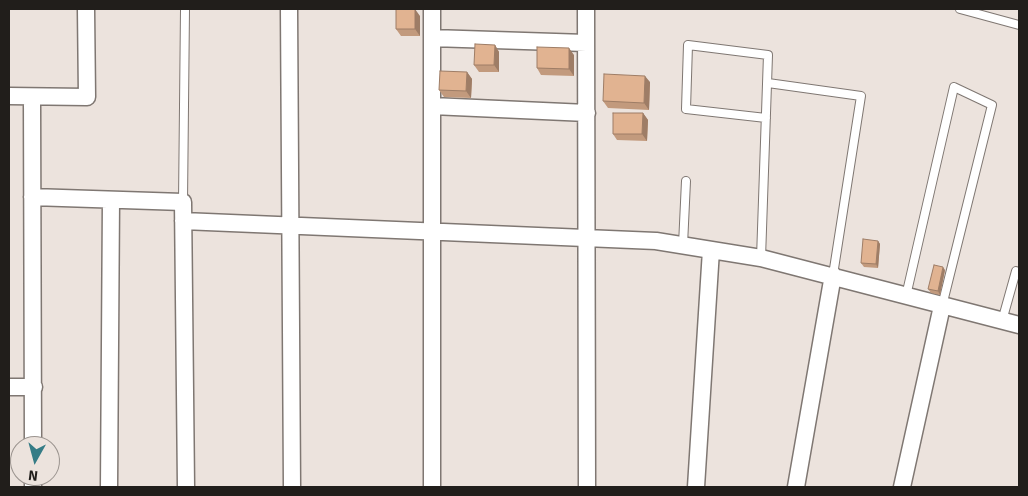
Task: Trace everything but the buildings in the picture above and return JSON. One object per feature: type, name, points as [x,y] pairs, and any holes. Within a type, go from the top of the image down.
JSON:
[{"type":"street","points":[[9,96],[87,97],[86,9]]},
{"type":"street","points":[[289,9],[292,226],[292,487]]},
{"type":"street","points":[[432,9],[432,487]]},
{"type":"street","points":[[586,9],[587,487]]},
{"type":"street","points":[[432,38],[586,43]]},
{"type":"street","points":[[32,97],[33,436]]},
{"type":"street","points":[[432,106],[586,113]]},
{"type":"street","points":[[32,197],[183,202],[186,487]]},
{"type":"street","points":[[109,487],[112,200]]},
{"type":"street","points":[[183,221],[656,241],[761,258],[1019,325]]},
{"type":"street","points":[[696,487],[711,250]]},
{"type":"street","points":[[796,487],[833,276]]},
{"type":"street","points":[[902,487],[942,306]]},
{"type":"street","points":[[9,387],[34,387]]},
{"type":"lane","points":[[183,202],[185,9]]},
{"type":"lane","points":[[960,9],[1019,24]]},
{"type":"lane","points":[[761,258],[768,83],[768,55],[688,45],[686,109],[766,118]]},
{"type":"lane","points":[[768,83],[861,96],[833,276]]},
{"type":"lane","points":[[906,296],[954,87],[992,105],[942,306]]},
{"type":"lane","points":[[683,245],[686,181]]},
{"type":"lane","points":[[1002,321],[1016,271]]}]
